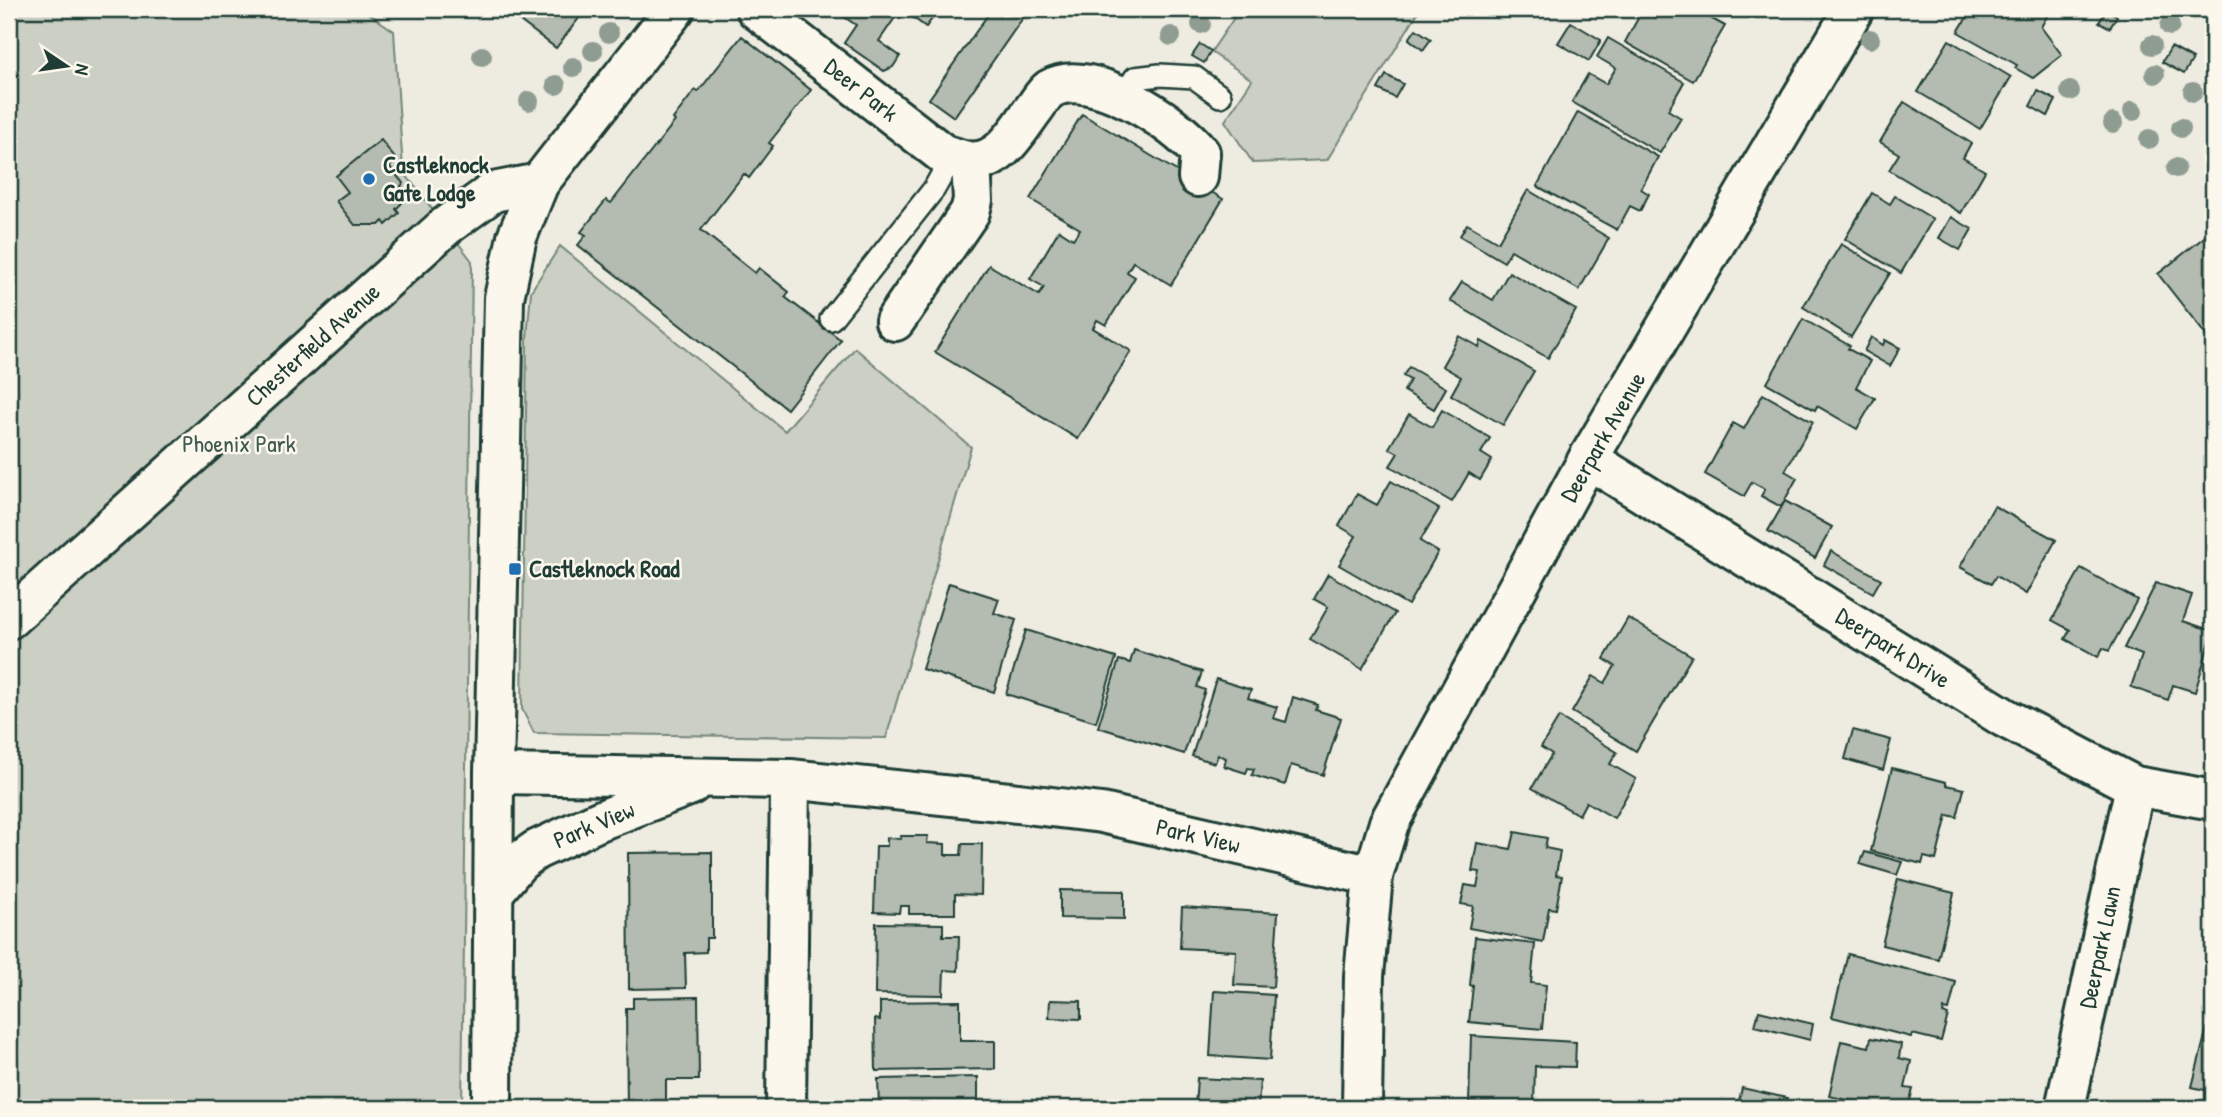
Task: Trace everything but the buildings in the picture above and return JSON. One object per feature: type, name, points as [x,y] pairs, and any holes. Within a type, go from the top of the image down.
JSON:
[{"type":"street","points":[[492,1108],[494,774],[504,298],[517,237],[540,183],[676,9]]},
{"type":"street","name":"Deer Park","points":[[756,9],[943,154],[962,159]]},
{"type":"street","name":"Deerpark Avenue","points":[[1373,876],[1389,822],[1588,459],[1854,9]]},
{"type":"street","points":[[895,321],[970,212],[973,200],[962,159],[987,158],[1003,149],[1048,90],[1065,83],[1112,91],[1172,125],[1189,139],[1200,153],[1198,177]]},
{"type":"street","name":"Chesterfield Avenue","points":[[9,619],[446,226],[493,192],[540,183]]},
{"type":"street","name":"Deerpark Drive","points":[[1588,459],[2006,718],[2135,786],[2213,800]]},
{"type":"street","name":"Park View","points":[[494,774],[790,779],[1102,813],[1373,876]]},
{"type":"street","name":"Park View","points":[[493,893],[519,863],[536,850],[599,821],[709,778]]},
{"type":"street","points":[[786,1108],[790,779]]},
{"type":"street","name":"Deerpark Lawn","points":[[2065,1108],[2135,786]]},
{"type":"street","points":[[1362,1108],[1364,976],[1373,876]]},
{"type":"lane","points":[[1123,97],[1135,78],[1160,75],[1194,77],[1220,96]]},
{"type":"lane","points":[[831,319],[934,189],[962,159]]},
{"type":"green space","name":"Phoenix Park","points":[[9,9],[362,9],[394,31],[403,171],[472,261],[462,1108],[9,1108]]},
{"type":"green space","points":[[1240,9],[1420,9],[1327,160],[1253,163],[1225,121],[1252,80],[1211,52]]},
{"type":"green space","points":[[560,246],[785,431],[855,348],[971,447],[886,738],[534,733],[522,709],[527,338],[531,291]]},
{"type":"place","name":"Castleknock Gate Lodge","points":[[369,179]]},
{"type":"place","name":"Castleknock Road","points":[[515,569]]}]
